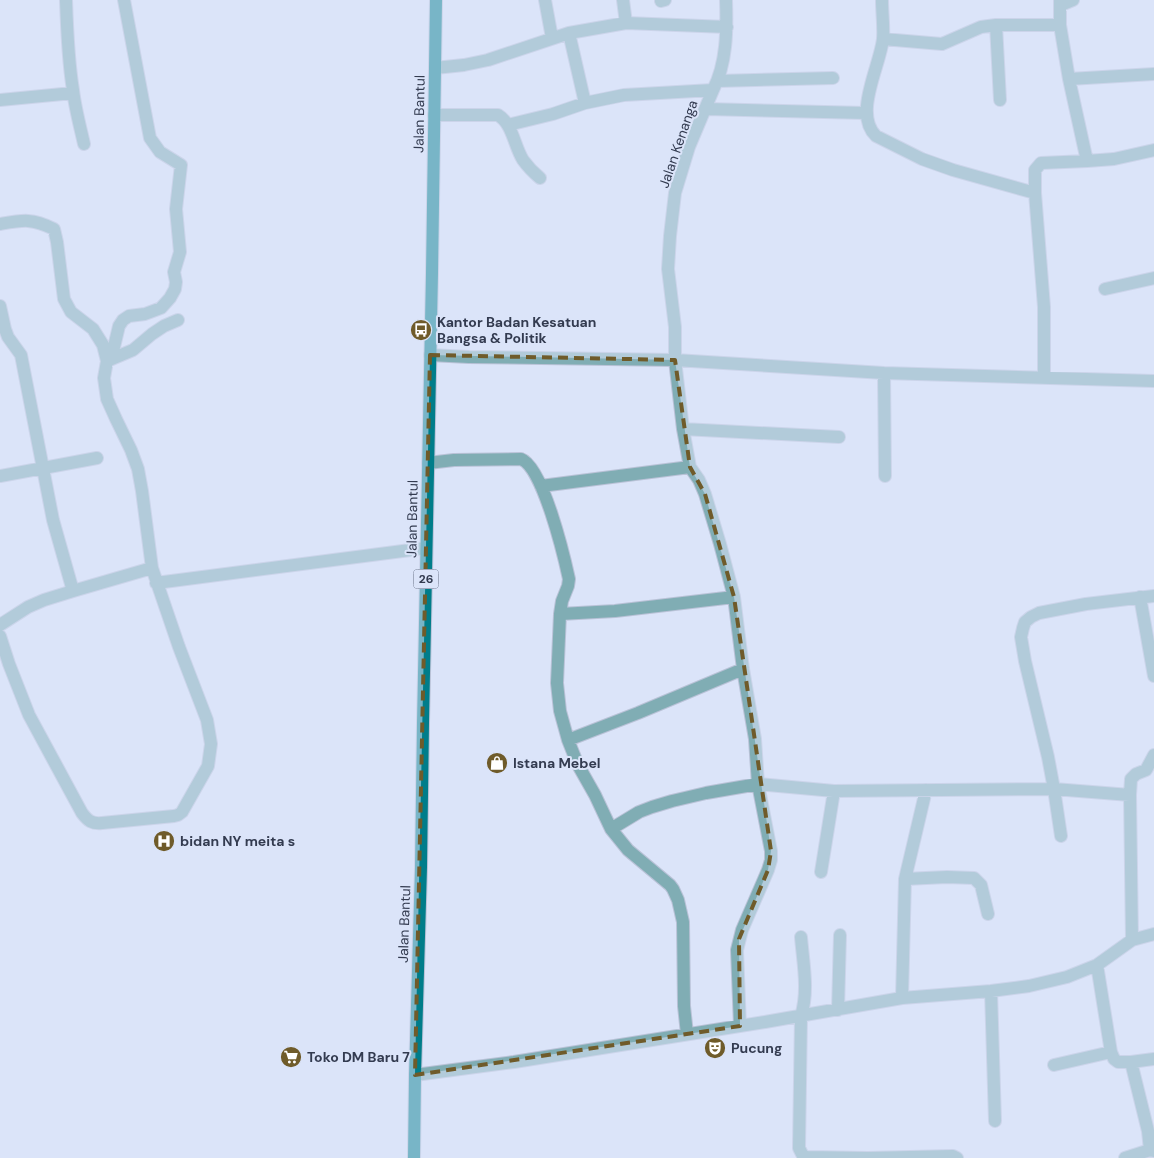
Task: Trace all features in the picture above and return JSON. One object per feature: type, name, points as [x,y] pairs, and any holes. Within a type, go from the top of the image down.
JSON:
[{"type":"main road","name":"Jalan Bantul","points":[[414,1158],[436,0]]},
{"type":"street","points":[[66,0],[67,36],[73,93],[84,144]]},
{"type":"street","points":[[0,636],[29,715],[82,813],[90,823],[102,824],[178,815],[185,808],[208,766],[211,744],[207,720],[156,583],[152,568],[138,469],[110,406],[104,386],[107,361],[114,347],[122,320],[129,316],[145,314],[161,308],[170,298],[176,287],[174,272],[180,252],[176,198],[181,170],[180,165],[160,152],[150,138],[124,0]]},
{"type":"street","points":[[545,0],[552,38]]},
{"type":"street","points":[[623,0],[626,23]]},
{"type":"street","name":"Jalan Kenanga","points":[[690,467],[683,429],[675,360],[675,327],[668,270],[672,218],[675,193],[690,146],[715,86],[725,49],[727,27],[726,0]]},
{"type":"street","points":[[882,0],[883,39],[866,106],[868,125],[871,132],[922,159],[953,170],[1035,193]]},
{"type":"street","points":[[1073,0],[1060,2],[1060,25],[1069,79],[1087,162]]},
{"type":"street","points":[[435,68],[488,60],[569,33],[626,23],[727,27]]},
{"type":"street","points":[[883,39],[942,44],[981,27],[996,25],[1060,25]]},
{"type":"street","points":[[996,25],[1000,100]]},
{"type":"street","points":[[569,33],[585,103]]},
{"type":"street","points":[[1069,79],[1154,74]]},
{"type":"street","points":[[508,125],[553,114],[585,103],[624,95],[715,86],[834,78]]},
{"type":"street","points":[[0,100],[73,93]]},
{"type":"street","points":[[706,109],[866,113]]},
{"type":"street","points":[[434,114],[498,114],[508,125],[523,160],[540,178]]},
{"type":"street","points":[[1044,378],[1044,307],[1035,193],[1035,170],[1041,164],[1114,159],[1154,150]]},
{"type":"street","points":[[0,224],[35,221],[54,229],[64,299],[71,312],[93,328],[103,345],[107,361]]},
{"type":"street","points":[[1105,289],[1154,278]]},
{"type":"street","points":[[0,306],[8,337],[21,354],[53,520],[73,591]]},
{"type":"street","points":[[107,361],[132,350],[164,326],[178,320]]},
{"type":"street","points":[[430,355],[675,360],[884,373],[1154,381]]},
{"type":"street","points":[[884,373],[885,476]]},
{"type":"street","points":[[683,429],[839,437]]},
{"type":"street","points":[[0,476],[97,458]]},
{"type":"street","points":[[428,463],[521,459],[530,466],[541,486],[557,530],[569,579],[560,614],[558,683],[560,711],[568,740],[578,764],[596,795],[611,829],[628,850],[670,885],[678,900],[683,922],[684,1006],[687,1034]]},
{"type":"street","points":[[541,486],[690,467],[699,480],[705,494],[734,597],[743,669],[755,739],[758,784],[771,851],[768,870],[742,930],[737,950],[740,1026]]},
{"type":"street","points":[[156,583],[426,548]]},
{"type":"street","points":[[0,626],[35,603],[152,568]]},
{"type":"street","points":[[1061,836],[1048,758],[1021,637],[1025,622],[1039,613],[1086,604],[1154,596]]},
{"type":"street","points":[[560,614],[615,611],[734,597]]},
{"type":"street","points":[[1140,597],[1154,676]]},
{"type":"street","points":[[568,740],[743,669]]},
{"type":"street","points":[[1132,940],[1131,779],[1136,774],[1146,770],[1154,755]]},
{"type":"street","points":[[611,829],[639,812],[652,807],[672,801],[758,784],[834,791],[1054,789],[1130,795]]},
{"type":"street","points":[[902,998],[905,879],[926,790]]},
{"type":"street","points":[[821,872],[834,791]]},
{"type":"street","points":[[905,879],[974,878],[981,885],[988,914]]},
{"type":"street","points":[[415,1075],[740,1026],[902,998],[1029,986],[1067,977],[1097,965],[1132,940],[1154,934]]},
{"type":"street","points":[[838,1010],[840,935]]},
{"type":"street","points":[[801,937],[804,967],[804,1005],[801,1016],[798,1148],[803,1156],[807,1158],[953,1156],[957,1158]]},
{"type":"street","points":[[1097,965],[1111,1052],[1114,1059],[1118,1062],[1154,1059]]},
{"type":"street","points":[[991,991],[995,1120]]},
{"type":"street","points":[[1054,1065],[1111,1052]]},
{"type":"street","points":[[1125,1158],[1152,1150],[1131,1062]]},
{"type":"highlighted area","points":[[430,355],[675,360],[690,467],[705,494],[734,597],[771,851],[768,870],[739,939],[740,1026],[415,1075]]},
{"type":"place","name":"Kantor Badan Kesatuan Bangsa & Politik","points":[[421,330]]},
{"type":"place","name":"Istana Mebel","points":[[497,763]]},
{"type":"place","name":"bidan NY meita s","points":[[164,841]]},
{"type":"place","name":"Pucung","points":[[715,1048]]},
{"type":"place","name":"Toko DM Baru 7","points":[[291,1057]]}]
